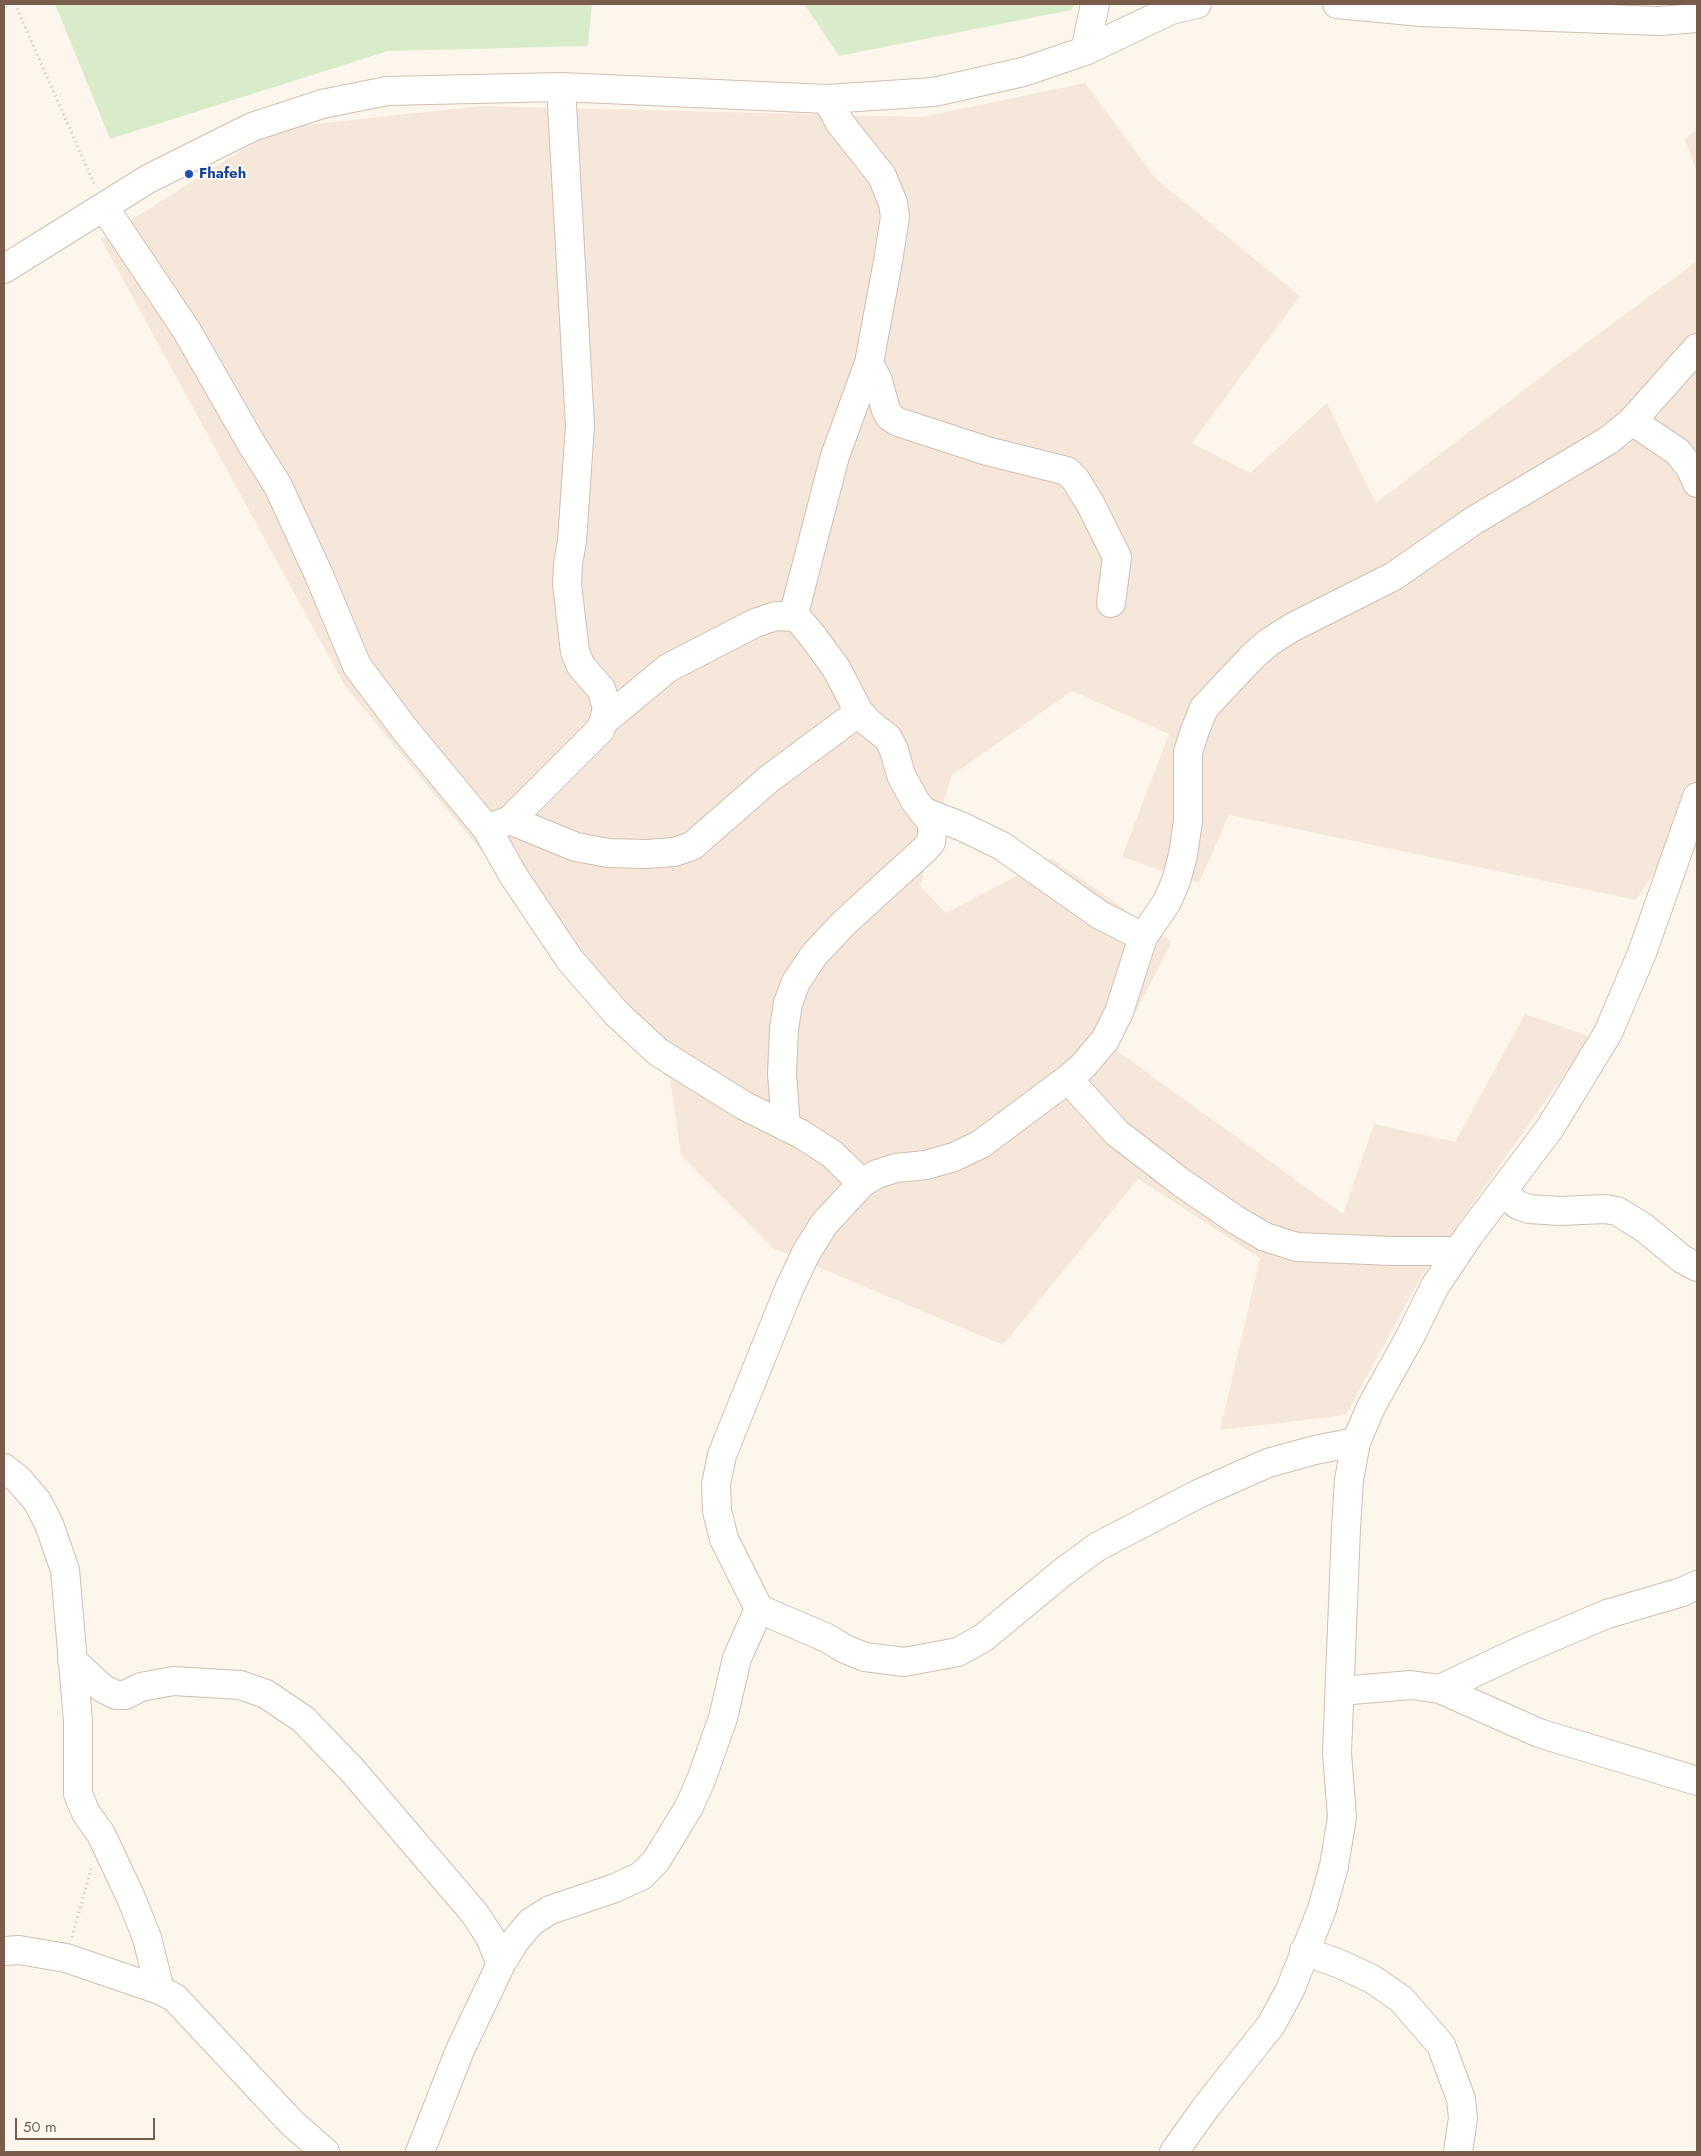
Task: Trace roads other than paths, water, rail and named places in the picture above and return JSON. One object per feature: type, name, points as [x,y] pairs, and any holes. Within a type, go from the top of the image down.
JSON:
[{"type":"street","points":[[1084,51],[1095,4]]},
{"type":"street","points":[[4,269],[148,179],[252,126],[322,104],[387,91],[561,87],[827,99],[934,92],[1023,72],[1084,51],[1171,10],[1197,4]]},
{"type":"street","points":[[1337,4],[1421,12],[1659,21],[1697,18]]},
{"type":"street","points":[[499,824],[600,730],[607,707],[606,699],[601,689],[581,666],[575,652],[567,584],[580,426],[561,87]]},
{"type":"street","points":[[793,617],[835,456],[869,363],[888,261],[894,217],[893,203],[882,176],[840,123],[827,99]]},
{"type":"street","points":[[104,207],[186,331],[251,444],[278,486],[358,666],[406,731],[499,824],[576,847],[608,852],[647,854],[674,852],[692,846],[769,779],[859,712]]},
{"type":"street","points":[[1356,1442],[1315,1450],[1268,1463],[1198,1494],[1097,1546],[983,1638],[958,1652],[904,1662],[865,1657],[845,1649],[827,1638],[759,1609],[724,1539],[717,1511],[716,1484],[722,1455],[789,1289],[806,1253],[824,1224],[862,1183],[877,1174],[896,1168],[926,1165],[954,1157],[981,1144],[1068,1079],[1083,1066],[1105,1040],[1119,1012],[1144,937],[1167,902],[1176,881],[1183,855],[1188,821],[1188,752],[1204,708],[1217,692],[1252,656],[1269,642],[1394,576],[1472,521],[1609,440],[1632,420],[1697,348]]},
{"type":"street","points":[[869,363],[880,387],[886,410],[890,417],[898,422],[986,451],[1067,471],[1075,479],[1090,503],[1117,556],[1111,602]]},
{"type":"street","points":[[1632,420],[1678,452],[1691,469],[1697,483]]},
{"type":"street","points":[[604,720],[668,668],[755,623],[776,616],[793,617],[799,620],[812,634],[836,668],[859,712],[869,723],[888,738],[894,750],[901,775],[915,801],[925,812],[932,824],[931,842],[906,868],[844,922],[814,955],[796,982],[788,1003],[784,1029],[782,1074],[786,1128]]},
{"type":"street","points":[[1174,2152],[1206,2107],[1271,2025],[1290,1990],[1324,1900],[1334,1866],[1342,1817],[1338,1753],[1346,1528],[1349,1480],[1356,1442],[1372,1407],[1435,1286],[1458,1251],[1550,1128],[1608,1034],[1642,953],[1697,797]]},
{"type":"street","points":[[925,812],[963,827],[1002,846],[1100,915],[1144,937]]},
{"type":"street","points":[[499,824],[513,874],[570,960],[616,1013],[658,1052],[743,1105],[832,1154],[862,1183]]},
{"type":"street","points":[[1068,1079],[1117,1133],[1236,1220],[1265,1237],[1297,1247],[1392,1251],[1458,1251]]},
{"type":"street","points":[[1502,1192],[1518,1205],[1529,1209],[1560,1211],[1605,1209],[1617,1211],[1643,1227],[1682,1259],[1697,1267]]},
{"type":"street","points":[[4,1468],[19,1480],[37,1501],[49,1524],[65,1570],[78,1721],[78,1794],[86,1813],[101,1834],[132,1900],[147,1938],[160,1990]]},
{"type":"street","points":[[1440,1689],[1522,1650],[1607,1614],[1682,1592],[1697,1585]]},
{"type":"street","points":[[420,2152],[460,2050],[501,1964],[515,1941],[531,1922],[550,1910],[615,1888],[641,1876],[656,1861],[689,1807],[701,1780],[723,1718],[736,1658],[759,1609]]},
{"type":"street","points":[[72,1660],[102,1688],[116,1695],[125,1695],[141,1687],[173,1681],[240,1685],[266,1694],[303,1719],[353,1771],[475,1914],[490,1937],[501,1964]]},
{"type":"street","points":[[1340,1691],[1411,1685],[1440,1689],[1539,1732],[1697,1781]]},
{"type":"street","points":[[4,1951],[19,1950],[66,1958],[160,1990],[175,1998],[292,2123],[325,2152]]},
{"type":"street","points":[[1304,1951],[1340,1964],[1372,1979],[1401,1999],[1442,2044],[1461,2099],[1463,2118],[1458,2152]]},
{"type":"place","name":"Fhafeh","points":[[189,174]]}]
